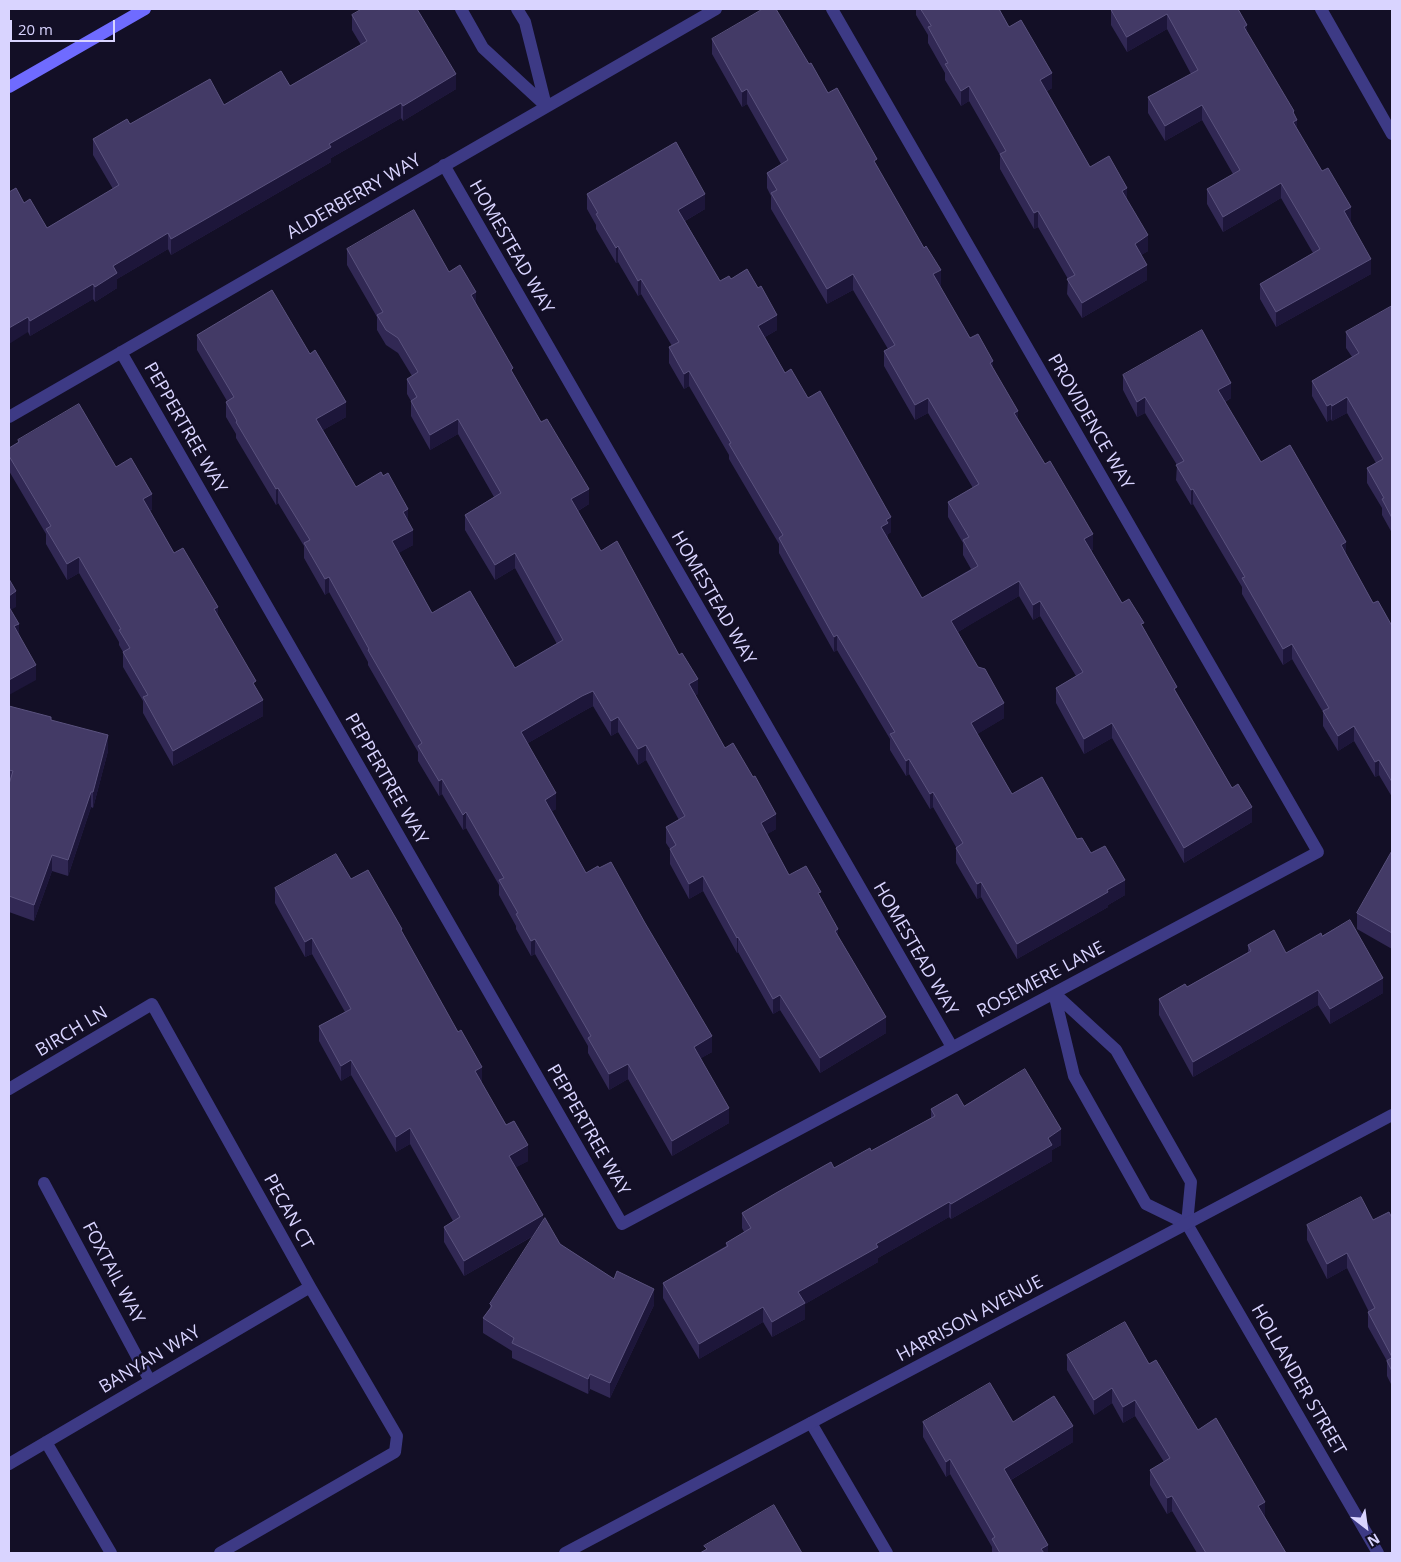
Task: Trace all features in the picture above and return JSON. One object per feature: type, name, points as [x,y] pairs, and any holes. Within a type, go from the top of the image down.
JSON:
[{"type":"main road","points":[[9,87],[145,9]]},
{"type":"street","points":[[516,9],[525,22],[546,106]]},
{"type":"street","name":"ALDERBERRY WAY","points":[[9,417],[716,9]]},
{"type":"street","name":"PROVIDENCE WAY","points":[[832,9],[1318,852]]},
{"type":"street","points":[[1321,9],[1392,134]]},
{"type":"street","points":[[464,10],[483,48],[546,106]]},
{"type":"street","name":"HOMESTEAD WAY","points":[[444,165],[952,1048]]},
{"type":"street","name":"PEPPERTREE WAY","points":[[120,352],[622,1224]]},
{"type":"street","name":"ROSEMERE LANE","points":[[622,1224],[1318,852]]},
{"type":"street","points":[[1054,993],[1116,1050],[1190,1182],[1187,1224],[1146,1204],[1074,1076],[1054,993]]},
{"type":"street","name":"BIRCH LN","points":[[9,1089],[152,1004]]},
{"type":"street","name":"PECAN CT","points":[[152,1004],[310,1286],[397,1436],[395,1452],[220,1553]]},
{"type":"street","name":"HARRISON AVENUE","points":[[564,1553],[1392,1115]]},
{"type":"street","name":"FOXTAIL WAY","points":[[44,1182],[150,1381]]},
{"type":"street","name":"HOLLANDER STREET","points":[[1187,1224],[1378,1553]]},
{"type":"street","name":"BANYAN WAY","points":[[9,1464],[310,1286]]},
{"type":"street","points":[[811,1423],[887,1553]]},
{"type":"street","points":[[46,1442],[111,1553]]},
{"type":"building","points":[[362,9],[417,9],[456,74],[403,106],[401,103],[329,144],[331,147],[171,239],[168,233],[113,266],[117,273],[95,287],[93,284],[30,321],[28,317],[9,328],[9,192],[16,188],[24,203],[30,199],[47,228],[119,185],[93,139],[127,119],[130,124],[210,79],[224,105],[281,71],[290,86],[367,41],[352,15]]},
{"type":"building","points":[[763,9],[776,9],[828,93],[837,88],[877,159],[874,161],[924,248],[926,246],[941,270],[933,274],[970,338],[978,334],[993,361],[990,363],[1018,411],[1014,413],[1045,464],[1050,461],[1093,534],[1084,539],[1122,603],[1129,599],[1144,623],[1141,624],[1177,687],[1174,689],[1232,788],[1238,784],[1252,807],[1184,848],[1112,723],[1084,739],[1056,688],[1083,672],[1040,601],[1033,605],[1019,581],[951,621],[978,667],[985,669],[1004,703],[971,723],[1012,794],[1042,777],[1077,839],[1082,838],[1091,853],[1105,846],[1125,880],[1107,890],[1108,892],[1017,944],[981,882],[977,884],[956,848],[963,843],[933,792],[930,794],[909,759],[906,761],[890,734],[895,732],[837,635],[834,637],[779,538],[783,535],[729,444],[731,443],[689,371],[684,374],[669,347],[679,342],[641,279],[638,281],[618,246],[616,248],[596,214],[598,213],[587,194],[676,142],[705,194],[678,210],[720,281],[729,276],[731,279],[747,269],[758,288],[761,286],[777,315],[758,326],[785,373],[791,369],[808,398],[820,391],[891,517],[886,520],[888,523],[881,527],[922,598],[978,566],[963,540],[969,537],[948,502],[979,484],[928,398],[915,405],[884,351],[895,345],[853,274],[827,289],[771,193],[777,190],[767,173],[788,160],[747,89],[742,92],[712,39]]},
{"type":"building","points":[[921,9],[999,9],[1009,27],[1021,20],[1052,73],[1040,80],[1090,167],[1109,156],[1127,188],[1122,191],[1148,235],[1135,244],[1147,265],[1082,303],[1067,279],[1075,275],[1038,211],[1034,213],[1000,154],[1006,151],[969,86],[961,91],[945,64],[948,63],[928,27],[931,26]]},
{"type":"building","points":[[1111,9],[1238,9],[1247,25],[1244,27],[1294,111],[1297,120],[1293,122],[1322,171],[1328,168],[1351,207],[1344,211],[1371,259],[1276,312],[1260,284],[1320,249],[1281,183],[1223,217],[1207,189],[1240,170],[1202,105],[1165,126],[1148,97],[1198,70],[1167,14],[1127,37]]},
{"type":"building","points":[[414,210],[449,272],[460,265],[476,292],[471,295],[513,368],[511,370],[541,422],[547,419],[589,489],[571,499],[601,551],[617,541],[679,655],[682,653],[698,679],[689,684],[725,748],[733,743],[753,777],[755,776],[776,814],[761,823],[789,875],[806,866],[821,892],[818,893],[838,929],[835,931],[886,1017],[820,1058],[780,995],[773,999],[703,876],[689,884],[670,849],[676,845],[666,827],[685,816],[646,745],[638,749],[618,717],[611,721],[593,691],[582,696],[521,732],[556,793],[545,800],[586,873],[598,866],[599,868],[611,862],[712,1036],[694,1047],[729,1108],[672,1141],[628,1064],[609,1074],[588,1038],[591,1036],[535,939],[531,941],[516,914],[518,913],[499,880],[504,878],[466,812],[463,815],[442,779],[439,781],[418,746],[422,743],[368,650],[329,577],[325,579],[304,543],[310,540],[278,488],[276,489],[236,422],[226,402],[234,397],[197,335],[272,290],[310,354],[315,350],[346,402],[316,419],[356,487],[381,472],[383,476],[388,473],[408,509],[403,512],[413,530],[392,541],[432,613],[470,591],[515,668],[563,640],[515,553],[495,565],[465,515],[501,493],[458,419],[430,435],[411,401],[417,397],[407,379],[418,372],[398,338],[386,330],[377,315],[383,312],[347,249]]},
{"type":"building","points":[[1392,306],[1392,518],[1382,499],[1384,498],[1367,468],[1383,459],[1347,397],[1332,406],[1331,404],[1327,406],[1312,381],[1359,353],[1346,332]]},
{"type":"building","points":[[1202,330],[1231,383],[1218,390],[1261,462],[1290,445],[1346,542],[1341,545],[1373,603],[1378,601],[1392,626],[1392,782],[1379,760],[1375,762],[1354,726],[1338,736],[1323,711],[1329,708],[1292,644],[1283,649],[1242,578],[1245,577],[1193,489],[1191,490],[1176,465],[1184,461],[1145,397],[1137,402],[1123,375]]},
{"type":"building","points":[[79,404],[116,467],[131,458],[152,494],[143,499],[174,553],[183,548],[218,607],[214,609],[256,681],[253,683],[263,700],[173,751],[143,697],[148,695],[123,652],[130,648],[119,630],[121,629],[79,557],[67,564],[46,529],[51,526],[9,456],[9,448],[19,442],[18,440]]},
{"type":"building","points":[[9,579],[16,591],[9,596]]},
{"type":"building","points":[[9,607],[19,624],[14,626],[36,665],[9,680]]},
{"type":"building","points":[[9,706],[51,717],[51,720],[108,735],[93,792],[91,792],[68,860],[52,855],[34,905],[9,896],[9,784],[13,771],[9,770]]},
{"type":"building","points":[[1392,851],[1392,933],[1357,913]]},
{"type":"building","points":[[336,854],[351,879],[368,870],[458,1032],[461,1030],[482,1067],[475,1071],[506,1125],[514,1121],[528,1145],[509,1156],[543,1215],[464,1261],[444,1227],[460,1217],[410,1128],[396,1137],[351,1060],[341,1066],[319,1026],[351,1009],[312,938],[305,942],[275,888]]},
{"type":"building","points":[[1350,920],[1383,978],[1330,1009],[1318,990],[1193,1062],[1159,999],[1185,984],[1187,987],[1251,951],[1248,945],[1274,930],[1286,953],[1321,933],[1322,936]]},
{"type":"building","points":[[1025,1069],[1061,1129],[1048,1138],[1052,1145],[951,1204],[949,1202],[876,1244],[878,1247],[798,1292],[805,1303],[772,1322],[763,1307],[699,1344],[663,1283],[728,1246],[726,1243],[751,1228],[742,1213],[831,1162],[834,1168],[870,1148],[871,1151],[935,1116],[931,1109],[957,1094],[964,1106]]},
{"type":"building","points":[[1361,1197],[1373,1220],[1389,1212],[1392,1218],[1392,1357],[1368,1312],[1375,1308],[1347,1253],[1327,1264],[1307,1225]]},
{"type":"building","points":[[545,1218],[560,1244],[614,1279],[617,1271],[654,1289],[610,1383],[590,1374],[588,1379],[512,1343],[514,1338],[483,1318]]},
{"type":"building","points":[[1125,1322],[1149,1364],[1156,1360],[1198,1430],[1216,1418],[1265,1502],[1258,1506],[1286,1553],[1206,1553],[1172,1496],[1167,1498],[1150,1470],[1170,1458],[1135,1400],[1123,1407],[1112,1388],[1094,1400],[1067,1355]]},
{"type":"building","points":[[1392,1358],[1392,1371],[1387,1361]]},
{"type":"building","points":[[990,1383],[1013,1422],[1054,1396],[1073,1426],[1004,1469],[1048,1545],[1041,1549],[1044,1553],[1000,1553],[992,1539],[995,1537],[950,1459],[946,1462],[923,1422]]},
{"type":"building","points":[[774,1505],[802,1553],[700,1553],[707,1549],[704,1546]]}]
